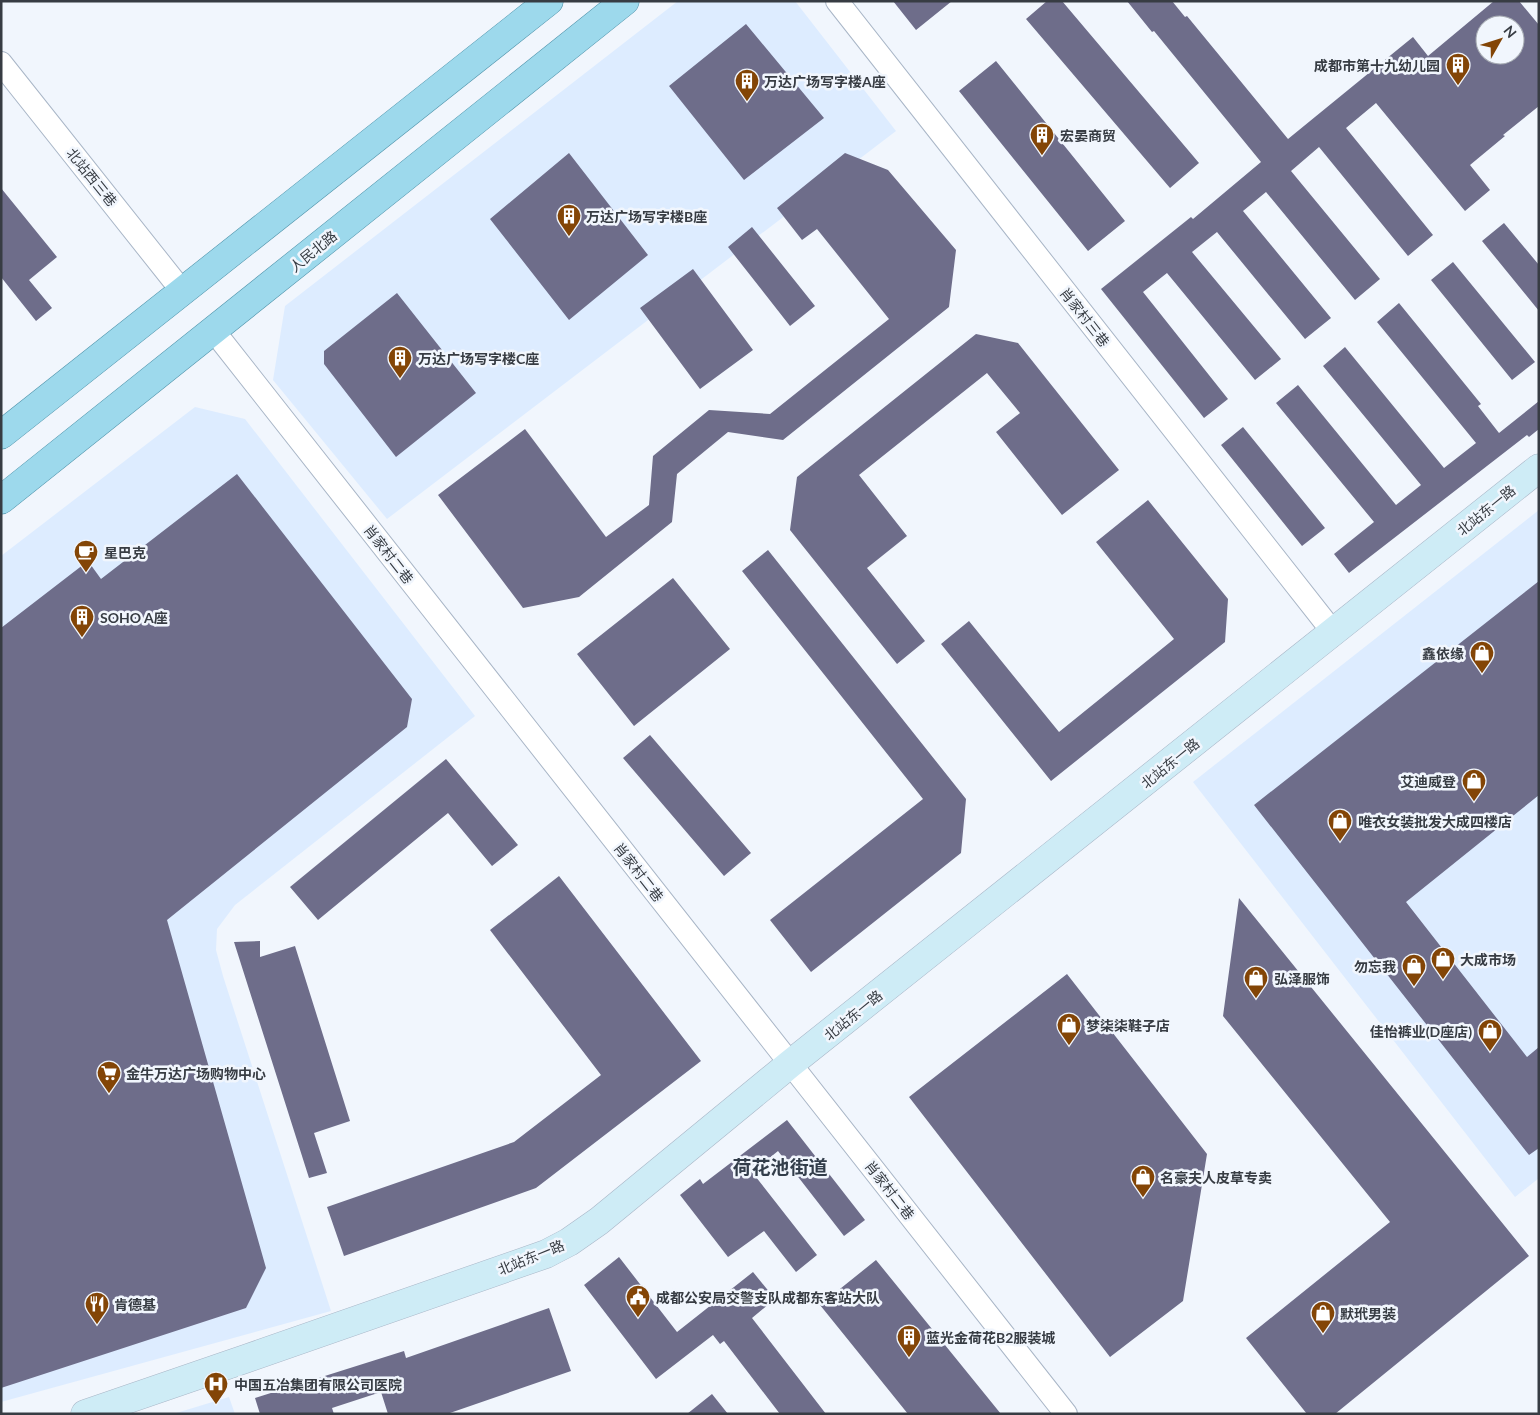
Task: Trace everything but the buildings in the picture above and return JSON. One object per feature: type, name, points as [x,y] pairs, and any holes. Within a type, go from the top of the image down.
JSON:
[{"type":"main road","points":[[1,435],[549,1]]},
{"type":"main road","name":"人民北路","points":[[1,500],[625,1]]},
{"type":"street","name":"肖家村三巷","points":[[838,1],[1333,632]]},
{"type":"street","name":"北站西三巷","points":[[1,63],[182,291]]},
{"type":"street","name":"肖家村二巷","points":[[213,330],[1066,1414]]},
{"type":"street","name":"北站东一路","points":[[85,1414],[546,1254],[569,1242],[599,1220],[790,1064],[1539,468]]},
{"type":"shaded area","points":[[678,1],[795,1],[896,131],[387,519],[273,380],[285,306]]},
{"type":"shaded area","name":"金牛万达广场购物中心","points":[[195,407],[245,419],[475,716],[235,905],[217,929],[216,950],[223,976],[331,1311],[1,1402],[1,556]]},
{"type":"shaded area","name":"大成市场","points":[[1539,510],[1539,1178],[1515,1197],[1193,782]]},
{"type":"shaded area","name":"中国五冶集团有限公司医院","points":[[229,1397],[235,1414],[173,1414]]},
{"type":"place","name":"成都市第十九幼儿园","points":[[1458,86]]},
{"type":"place","name":"万达广场写字楼A座","points":[[747,102]]},
{"type":"place","name":"宏晏商贸","points":[[1042,156]]},
{"type":"place","name":"万达广场写字楼B座","points":[[569,237]]},
{"type":"place","name":"万达广场写字楼C座","points":[[400,379]]},
{"type":"place","name":"星巴克","points":[[86,573]]},
{"type":"place","name":"SOHO A座","points":[[82,638]]},
{"type":"place","name":"鑫依缘","points":[[1482,674]]},
{"type":"place","name":"艾迪威登","points":[[1474,802]]},
{"type":"place","name":"唯衣女装批发大成四楼店","points":[[1340,842]]},
{"type":"place","name":"大成市场","points":[[1443,980]]},
{"type":"place","name":"勿忘我","points":[[1414,987]]},
{"type":"place","name":"弘泽服饰","points":[[1256,999]]},
{"type":"place","name":"梦柒柒鞋子店","points":[[1069,1046]]},
{"type":"place","name":"佳怡裤业(D座店)","points":[[1490,1052]]},
{"type":"place","name":"金牛万达广场购物中心","points":[[109,1094]]},
{"type":"place","name":"名豪夫人皮草专卖","points":[[1143,1198]]},
{"type":"place","name":"成都公安局交警支队成都东客站大队","points":[[638,1318]]},
{"type":"place","name":"肯德基","points":[[97,1325]]},
{"type":"place","name":"默玳男装","points":[[1323,1334]]},
{"type":"place","name":"蓝光金荷花B2服装城","points":[[909,1358]]},
{"type":"place","name":"中国五冶集团有限公司医院","points":[[216,1405]]},
{"type":"district","name":"荷花池街道","points":[[780,1166]]}]
